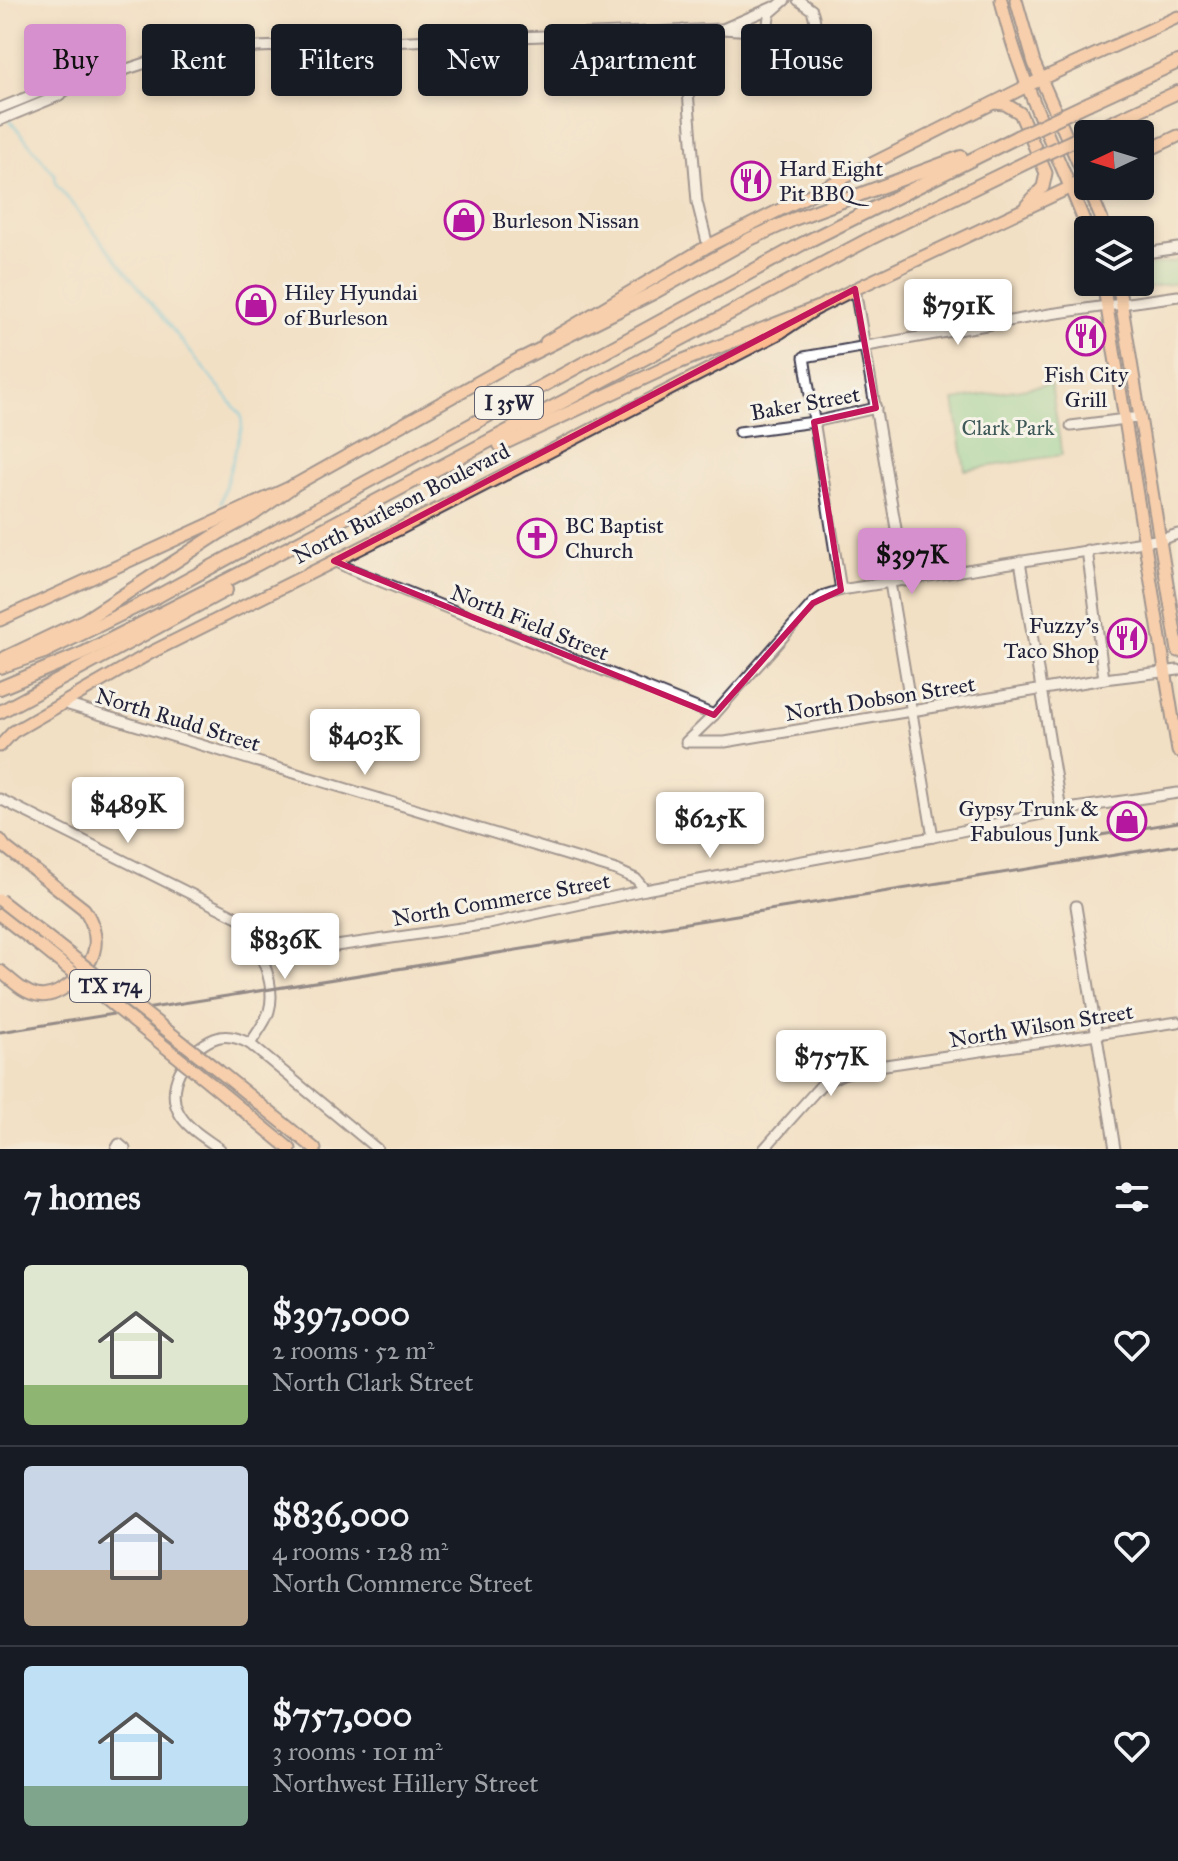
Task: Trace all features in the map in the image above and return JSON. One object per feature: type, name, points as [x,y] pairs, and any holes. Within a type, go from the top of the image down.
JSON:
[{"type":"highway","name":"I 35W","points":[[0,667],[44,652],[158,596],[736,280],[1017,137],[1178,62]]},
{"type":"highway","name":"I 35W","points":[[0,688],[84,653],[239,574],[873,237],[1178,92]]},
{"type":"highway","points":[[515,362],[794,219],[1017,137]]},
{"type":"highway","points":[[392,494],[407,493],[510,440],[672,365],[817,308]]},
{"type":"highway","points":[[0,660],[51,638],[122,598],[293,486]]},
{"type":"highway","points":[[0,712],[206,601],[226,589],[239,574]]},
{"type":"main road","points":[[1001,0],[1026,86],[1082,216]]},
{"type":"main road","points":[[1016,0],[1029,48],[1074,154]]},
{"type":"main road","points":[[0,620],[293,486],[515,362],[708,246],[1026,86],[1178,17]]},
{"type":"main road","points":[[993,103],[1005,104],[1020,113],[1046,173],[1043,187],[1023,210]]},
{"type":"main road","points":[[1154,147],[1178,136]]},
{"type":"main road","name":"North Burleson Boulevard","points":[[0,746],[13,732],[152,652],[781,332],[817,308],[1074,186]]},
{"type":"main road","points":[[1106,296],[1145,541],[1172,671],[1178,751]]},
{"type":"main road","points":[[1120,296],[1178,651]]},
{"type":"main road","points":[[0,840],[84,909],[93,921],[95,950],[71,983],[48,996],[21,989],[0,971]]},
{"type":"main road","name":"TX 174","points":[[0,900],[315,1149]]},
{"type":"main road","points":[[0,915],[290,1149]]},
{"type":"street","points":[[798,0],[812,10]]},
{"type":"street","points":[[806,0],[815,17],[814,24]]},
{"type":"street","points":[[725,28],[778,3]]},
{"type":"street","points":[[769,24],[768,19],[778,3]]},
{"type":"street","points":[[126,69],[155,60],[221,50],[544,36]]},
{"type":"street","points":[[0,108],[28,96]]},
{"type":"street","points":[[0,120],[58,96]]},
{"type":"street","points":[[688,96],[697,202],[708,246]]},
{"type":"street","points":[[1154,252],[1178,248]]},
{"type":"street","points":[[855,289],[905,581]]},
{"type":"street","points":[[841,590],[804,357],[1050,314],[1178,296]]},
{"type":"street","name":"Baker Street","points":[[739,432],[814,422],[876,408]]},
{"type":"street","points":[[1071,426],[1141,417]]},
{"type":"street","points":[[714,715],[813,603],[825,595],[1178,534]]},
{"type":"street","points":[[1087,550],[1104,679]]},
{"type":"street","name":"North Field Street","points":[[334,561],[714,715]]},
{"type":"street","points":[[1020,561],[1061,810]]},
{"type":"street","points":[[890,583],[933,837]]},
{"type":"street","name":"North Dobson Street","points":[[714,715],[686,742],[725,742],[1041,689],[1172,671]]},
{"type":"street","name":"North Rudd Street","points":[[62,703],[616,870],[636,879],[645,890]]},
{"type":"street","name":"North Commerce Street","points":[[0,799],[241,920],[293,941],[329,947],[489,924],[645,890],[1061,810],[1178,793]]},
{"type":"street","points":[[1076,906],[1115,1149]]},
{"type":"street","points":[[241,920],[260,955],[270,997],[268,1015],[250,1044]]},
{"type":"street","name":"North Wilson Street","points":[[764,1149],[822,1084],[843,1074],[865,1068],[1178,1022]]},
{"type":"street","points":[[220,1149],[189,1127],[178,1111],[172,1093],[178,1074],[191,1056],[210,1041],[222,1037],[238,1038],[250,1044],[377,1149]]},
{"type":"highlighted area","points":[[855,289],[876,408],[814,422],[841,590],[813,603],[714,715],[334,561]]},
{"type":"green space","points":[[1178,261],[1178,283],[1154,287],[1154,265]]},
{"type":"green space","name":"Clark Park","points":[[1051,384],[1062,455],[965,470],[954,400]]},
{"type":"waterway","points":[[10,120],[55,175],[56,184],[241,415],[242,427],[221,502]]},
{"type":"railway","points":[[1095,836],[1178,822]]},
{"type":"railway","points":[[0,1032],[1178,845]]},
{"type":"place","name":"Hard Eight Pit BBQ","points":[[751,181]]},
{"type":"place","name":"Burleson Nissan","points":[[464,220]]},
{"type":"place","name":"Hiley Hyundai of Burleson","points":[[256,305]]},
{"type":"place","name":"Fish City Grill","points":[[1086,336]]},
{"type":"place","name":"BC Baptist Church","points":[[537,538]]},
{"type":"place","name":"Fuzzy's Taco Shop","points":[[1127,638]]},
{"type":"place","name":"Gypsy Trunk & Fabulous Junk","points":[[1127,821]]}]
